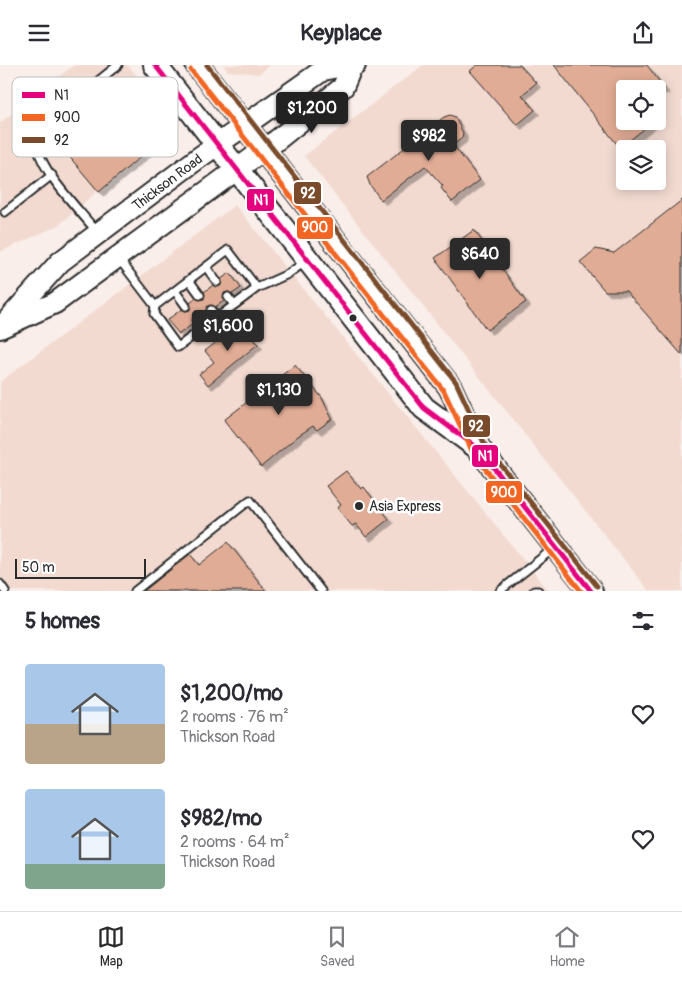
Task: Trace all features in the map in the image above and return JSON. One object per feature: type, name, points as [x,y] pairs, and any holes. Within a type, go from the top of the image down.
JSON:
[{"type":"main road","points":[[155,65],[164,77]]},
{"type":"main road","points":[[197,65],[450,387],[479,449],[591,591]]},
{"type":"main road","name":"Thickson Road","points":[[337,67],[353,67],[343,87],[263,150],[55,303],[1,327],[60,262],[217,145],[323,70],[337,67]]},
{"type":"main road","points":[[178,95],[424,408],[479,449]]},
{"type":"lane","points":[[103,77],[118,65]]},
{"type":"lane","points":[[41,157],[52,175],[98,233]]},
{"type":"lane","points":[[5,212],[52,175]]},
{"type":"lane","points":[[155,306],[228,250],[257,289]]},
{"type":"lane","points":[[117,257],[155,306],[154,314],[178,347],[257,289],[288,274],[307,260]]},
{"type":"lane","points":[[206,267],[217,283]]},
{"type":"lane","points":[[189,280],[200,295]]},
{"type":"lane","points":[[175,291],[186,306]]},
{"type":"lane","points":[[228,297],[234,305]]},
{"type":"lane","points":[[211,310],[217,318]]},
{"type":"lane","points":[[197,321],[203,328]]},
{"type":"lane","points":[[135,591],[250,500],[321,591]]},
{"type":"lane","points":[[500,591],[556,546]]},
{"type":"lane","points":[[0,584],[5,591]]},
{"type":"shaded area","points":[[74,65],[128,65],[138,77],[59,77]]},
{"type":"shaded area","points":[[223,65],[270,65],[259,74],[228,71]]},
{"type":"shaded area","points":[[423,65],[682,65],[682,591],[649,591],[304,156]]},
{"type":"shaded area","points":[[12,114],[12,157],[136,157],[59,225],[0,252],[0,123]]},
{"type":"shaded area","points":[[235,205],[549,591],[0,591],[0,382]]},
{"type":"building","points":[[477,65],[520,65],[536,83],[522,95],[535,110],[517,125],[470,71]]},
{"type":"building","points":[[554,65],[647,65],[658,80],[616,80],[616,130],[643,130],[630,140],[616,140],[616,143]]},
{"type":"building","points":[[450,115],[455,117],[463,133],[462,138],[453,145],[480,180],[452,202],[441,188],[443,186],[425,166],[381,200],[370,185],[367,177],[444,117]]},
{"type":"building","points":[[70,157],[140,157],[99,192]]},
{"type":"building","points":[[682,200],[682,355],[626,291],[605,291],[580,262],[596,249],[614,253]]},
{"type":"building","points":[[474,230],[526,302],[487,330],[435,258]]},
{"type":"building","points":[[230,273],[241,288],[232,294],[224,293],[224,301],[215,307],[207,306],[207,313],[201,318],[194,317],[193,324],[179,334],[167,320],[182,309],[190,310],[190,303],[196,298],[204,299],[204,292],[213,285],[220,286],[221,279]]},
{"type":"building","points":[[241,323],[258,344],[208,385],[199,374],[214,362],[205,351]]},
{"type":"building","points":[[295,365],[322,398],[332,419],[317,430],[313,426],[298,436],[261,467],[224,420]]},
{"type":"building","name":"Asia Express","points":[[346,471],[361,489],[364,487],[389,519],[366,537],[356,524],[352,526],[337,508],[341,505],[326,486]]},
{"type":"building","points":[[228,542],[266,591],[144,591],[190,554],[199,565]]},
{"type":"transit line","name":"N1","points":[[155,65],[164,77]]},
{"type":"transit line","name":"92","points":[[207,65],[456,382],[485,445],[597,586]]},
{"type":"transit line","name":"900","points":[[191,70],[444,391],[473,453],[581,591]]},
{"type":"transit line","name":"N1","points":[[178,94],[424,408],[479,449],[591,591]]},
{"type":"place","name":"Asia Express","points":[[359,506]]}]
